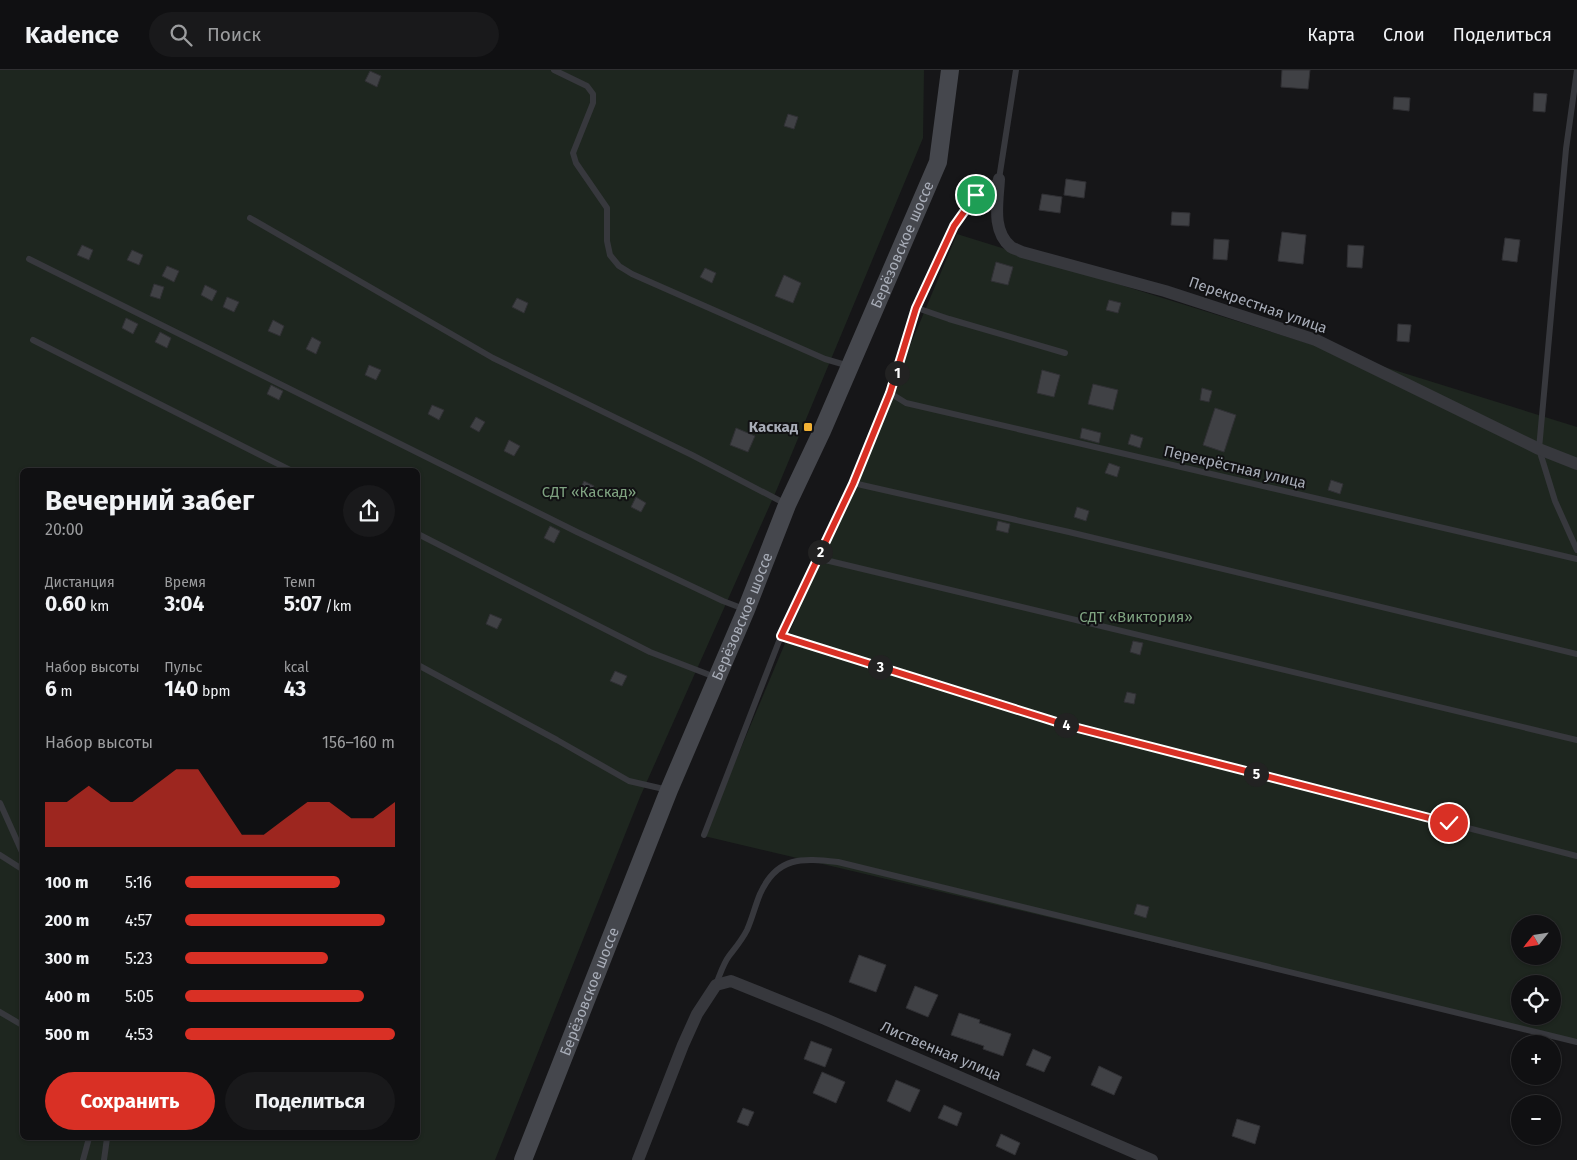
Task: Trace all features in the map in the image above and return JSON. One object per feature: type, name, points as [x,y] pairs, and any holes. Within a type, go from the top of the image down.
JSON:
[{"type":"street","name":"Берёзовское шоссе","points":[[523,1160],[669,790],[746,610],[787,505],[850,366],[938,162],[950,70]]},
{"type":"street","name":"Перекрестная улица","points":[[999,180],[996,222],[1002,235],[1011,247],[1022,252],[1165,291],[1316,340],[1539,449],[1577,464]]},
{"type":"street","name":"Лиственная улица","points":[[716,985],[732,981],[749,987],[1152,1160]]},
{"type":"street","points":[[638,1160],[683,1045],[697,1014],[716,985]]},
{"type":"lane","points":[[554,70],[587,86],[593,94],[593,103],[573,153],[576,163],[606,208],[607,240],[610,255],[618,266],[824,360],[850,366]]},
{"type":"lane","points":[[704,836],[781,636],[853,484],[890,393],[916,308],[954,226],[976,195],[999,180],[1016,70]]},
{"type":"lane","points":[[1577,70],[1566,149],[1539,449],[1555,501],[1577,550]]},
{"type":"lane","points":[[250,218],[493,358],[692,455],[787,505]]},
{"type":"lane","points":[[30,259],[577,532],[746,610]]},
{"type":"lane","points":[[916,308],[1065,353]]},
{"type":"lane","points":[[34,340],[286,468]]},
{"type":"lane","name":"Перекрёстная улица","points":[[890,393],[906,403],[1577,559]]},
{"type":"lane","points":[[853,484],[1069,532],[1577,654]]},
{"type":"lane","points":[[420,535],[650,652],[716,677]]},
{"type":"lane","points":[[821,558],[1577,740]]},
{"type":"lane","points":[[781,636],[1066,725],[1577,856]]},
{"type":"lane","points":[[420,666],[629,781],[669,790]]},
{"type":"lane","points":[[0,803],[20,848]]},
{"type":"lane","points":[[0,855],[20,868]]},
{"type":"lane","points":[[716,985],[728,957],[742,940],[768,878],[778,868],[791,861],[813,860],[838,862],[1577,1042]]},
{"type":"lane","points":[[0,1012],[20,1024]]},
{"type":"lane","points":[[83,1160],[88,1140]]},
{"type":"lane","points":[[104,1160],[107,1140]]},
{"type":"green space","name":"СДТ «Каскад»","points":[[0,70],[924,70],[923,138],[777,489],[640,797],[495,1160],[0,1160]]},
{"type":"green space","name":"СДТ «Виктория»","points":[[957,234],[1577,427],[1577,1042],[1561,1038],[1561,1035],[1547,1035],[704,836]]},
{"type":"building","points":[[1282,70],[1310,70],[1308,89],[1281,87]]},
{"type":"building","points":[[370,71],[381,76],[377,87],[365,81]]},
{"type":"building","points":[[1534,93],[1547,94],[1545,112],[1533,111]]},
{"type":"building","points":[[1394,97],[1410,98],[1409,111],[1393,109]]},
{"type":"building","points":[[788,114],[798,117],[794,129],[784,126]]},
{"type":"building","points":[[1066,179],[1086,182],[1084,198],[1064,195]]},
{"type":"building","points":[[1042,194],[1062,197],[1060,213],[1039,210]]},
{"type":"building","points":[[1172,212],[1190,213],[1189,226],[1171,225]]},
{"type":"building","points":[[1282,232],[1306,235],[1303,264],[1278,261]]},
{"type":"building","points":[[1505,238],[1520,240],[1517,262],[1502,260]]},
{"type":"building","points":[[1214,239],[1229,240],[1227,260],[1213,259]]},
{"type":"building","points":[[82,245],[93,250],[89,260],[77,255]]},
{"type":"building","points":[[1348,245],[1364,246],[1362,268],[1347,267]]},
{"type":"building","points":[[132,250],[143,255],[139,265],[127,260]]},
{"type":"building","points":[[996,262],[1013,267],[1008,285],[991,281]]},
{"type":"building","points":[[167,266],[179,271],[174,282],[162,276]]},
{"type":"building","points":[[705,268],[716,273],[712,283],[700,277]]},
{"type":"building","points":[[784,275],[801,283],[793,303],[775,296]]},
{"type":"building","points":[[154,284],[164,287],[160,299],[150,296]]},
{"type":"building","points":[[205,285],[217,291],[212,301],[201,295]]},
{"type":"building","points":[[227,297],[239,302],[234,312],[223,307]]},
{"type":"building","points":[[517,298],[528,303],[524,313],[512,307]]},
{"type":"building","points":[[1109,300],[1121,303],[1118,313],[1106,310]]},
{"type":"building","points":[[126,318],[138,324],[133,334],[122,328]]},
{"type":"building","points":[[273,320],[284,326],[280,336],[268,331]]},
{"type":"building","points":[[1398,324],[1411,325],[1409,342],[1397,341]]},
{"type":"building","points":[[160,332],[171,338],[167,348],[155,342]]},
{"type":"building","points":[[312,337],[321,342],[316,354],[306,349]]},
{"type":"building","points":[[369,365],[381,370],[376,380],[365,375]]},
{"type":"building","points":[[1042,370],[1060,375],[1054,397],[1037,393]]},
{"type":"building","points":[[1093,384],[1118,390],[1113,410],[1088,404]]},
{"type":"building","points":[[271,385],[283,391],[279,400],[267,394]]},
{"type":"building","points":[[1202,388],[1212,391],[1209,402],[1200,400]]},
{"type":"building","points":[[432,405],[444,410],[439,420],[428,414]]},
{"type":"building","points":[[1215,408],[1236,415],[1224,452],[1203,445]]},
{"type":"building","points":[[476,417],[485,422],[479,432],[470,427]]},
{"type":"building","points":[[736,428],[755,436],[748,452],[730,445]]},
{"type":"building","points":[[1082,428],[1101,433],[1099,443],[1080,438]]},
{"type":"building","points":[[1131,434],[1143,438],[1140,448],[1128,444]]},
{"type":"building","points":[[509,440],[520,446],[514,456],[504,451]]},
{"type":"building","points":[[1109,463],[1120,467],[1117,477],[1105,473]]},
{"type":"building","points":[[1331,480],[1343,484],[1340,494],[1328,490]]},
{"type":"building","points":[[584,481],[594,486],[588,497],[579,492]]},
{"type":"building","points":[[636,497],[646,503],[641,512],[631,507]]},
{"type":"building","points":[[1077,507],[1089,511],[1086,521],[1074,517]]},
{"type":"building","points":[[998,521],[1010,524],[1008,533],[996,530]]},
{"type":"building","points":[[550,526],[560,531],[554,543],[544,538]]},
{"type":"building","points":[[490,614],[502,619],[497,629],[486,624]]},
{"type":"building","points":[[1133,641],[1143,643],[1140,655],[1130,652]]},
{"type":"building","points":[[615,671],[627,676],[622,686],[610,681]]},
{"type":"building","points":[[1127,692],[1136,694],[1134,704],[1124,702]]},
{"type":"building","points":[[1137,904],[1149,907],[1146,918],[1134,914]]},
{"type":"building","points":[[859,955],[886,965],[876,992],[849,982]]},
{"type":"building","points":[[915,986],[938,995],[928,1017],[906,1008]]},
{"type":"building","points":[[959,1013],[980,1020],[979,1023],[1011,1034],[1003,1056],[983,1049],[984,1046],[951,1035]]},
{"type":"building","points":[[811,1041],[832,1049],[825,1067],[804,1059]]},
{"type":"building","points":[[1033,1049],[1051,1057],[1044,1072],[1026,1065]]},
{"type":"building","points":[[1099,1066],[1122,1077],[1114,1095],[1091,1085]]},
{"type":"building","points":[[822,1072],[845,1082],[836,1103],[813,1093]]},
{"type":"building","points":[[896,1080],[920,1090],[910,1112],[887,1101]]},
{"type":"building","points":[[944,1105],[962,1113],[957,1126],[938,1118]]},
{"type":"building","points":[[743,1108],[754,1112],[748,1126],[737,1122]]},
{"type":"building","points":[[1237,1119],[1260,1126],[1255,1144],[1232,1136]]},
{"type":"building","points":[[1001,1134],[1020,1143],[1015,1155],[996,1146]]},
{"type":"place","name":"Каскад","points":[[808,427]]},
{"type":"route","points":[[976,195],[954,226],[916,308],[890,393],[853,484],[781,636],[1066,725],[1449,823]]}]
